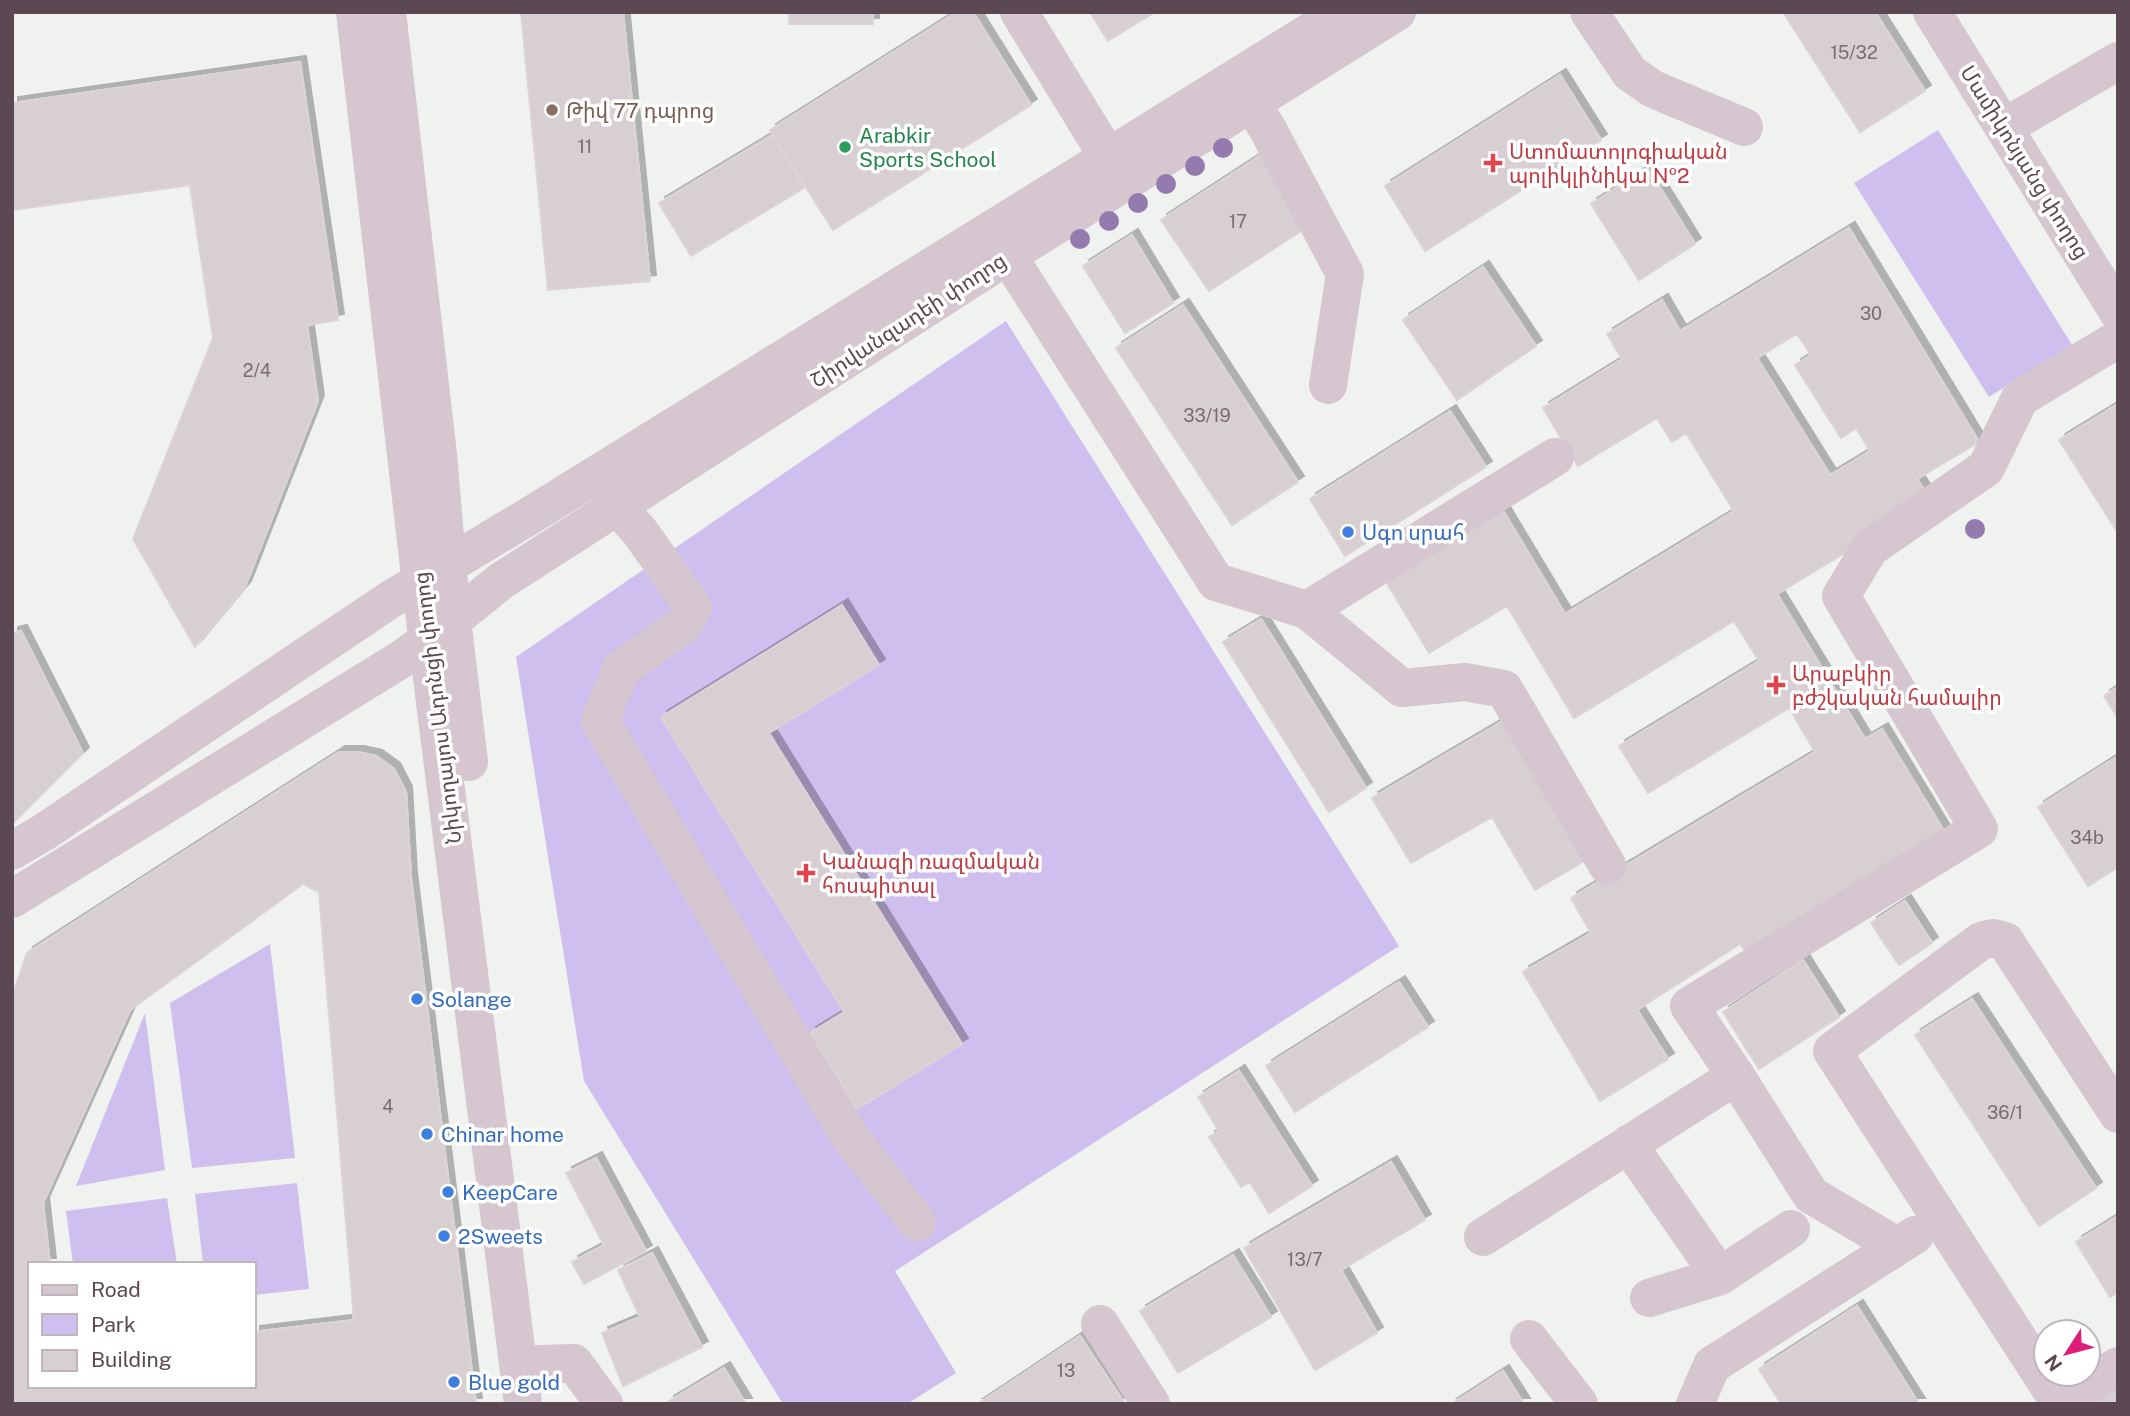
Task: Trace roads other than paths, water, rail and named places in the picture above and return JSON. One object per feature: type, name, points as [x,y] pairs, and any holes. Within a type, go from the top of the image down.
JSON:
[{"type":"street","name":"Նիկողայոս Ադոնցի փողոց","points":[[355,12],[435,574],[523,1404]]},
{"type":"street","name":"Նիկողայոս Ադոնցի փողոց","points":[[387,12],[439,454],[435,574]]},
{"type":"street","points":[[1019,12],[1108,157]]},
{"type":"street","name":"Շիրվանզադեի փողոց","points":[[12,850],[44,832],[319,646],[435,574],[999,243],[1244,90],[1342,12]]},
{"type":"street","name":"Շիրվանզադեի փողոց","points":[[12,899],[400,660],[501,581],[617,506],[999,243],[1108,157],[1397,12]]},
{"type":"street","points":[[1589,12],[1630,73],[1653,89],[1744,127]]},
{"type":"street","name":"Մամիկոնյանց փողոց","points":[[1932,12],[2118,312]]},
{"type":"street","name":"Մամիկոնյանց փողոց","points":[[1954,12],[2118,279]]},
{"type":"street","points":[[2020,118],[2118,61]]},
{"type":"street","points":[[1244,90],[1345,274],[1328,385]]},
{"type":"street","points":[[999,243],[1216,582],[1307,610],[1402,688],[1465,682],[1504,689],[1607,865]]},
{"type":"street","points":[[1897,1247],[1811,1195],[1689,1006],[1979,829],[1841,596],[1870,548],[1986,468],[2020,398],[2118,339]]},
{"type":"street","points":[[1307,610],[1555,457]]},
{"type":"street","points":[[617,506],[640,532],[693,607],[683,625],[621,670],[600,721],[850,1137],[917,1222]]},
{"type":"street","name":"Նիկողայոս Ադոնցի փողոց","points":[[440,630],[544,1404]]},
{"type":"street","points":[[2118,1114],[2005,941],[1993,938],[1981,941],[1832,1051],[2058,1403],[2118,1366]]},
{"type":"street","points":[[1483,1237],[1736,1076]]},
{"type":"street","points":[[1628,1144],[1720,1276]]},
{"type":"street","points":[[1695,1404],[1712,1365],[1941,1219]]},
{"type":"street","points":[[1649,1298],[1720,1276],[1791,1229]]},
{"type":"street","points":[[1100,1324],[1151,1404]]},
{"type":"street","points":[[1529,1339],[1579,1404]]},
{"type":"street","points":[[539,1364],[573,1363],[604,1404]]},
{"type":"place","name":"Թիվ 77 դպրոց","points":[[552,110]]},
{"type":"place","name":"Arabkir Sports School","points":[[845,147]]},
{"type":"place","name":"Ստոմատոլոգիական պոլիկլինիկա №2","points":[[1493,163]]},
{"type":"place","name":"Սգո սրահ","points":[[1348,532]]},
{"type":"place","name":"Արաբկիր բժշկական համալիր","points":[[1776,685]]},
{"type":"place","name":"Կանազի ռազմական հոսպիտալ","points":[[806,873]]},
{"type":"place","name":"Solange","points":[[417,999]]},
{"type":"place","name":"Chinar home","points":[[427,1134]]},
{"type":"place","name":"KeepCare","points":[[448,1192]]},
{"type":"place","name":"2Sweets","points":[[444,1236]]},
{"type":"place","name":"Blue gold","points":[[454,1382]]}]
